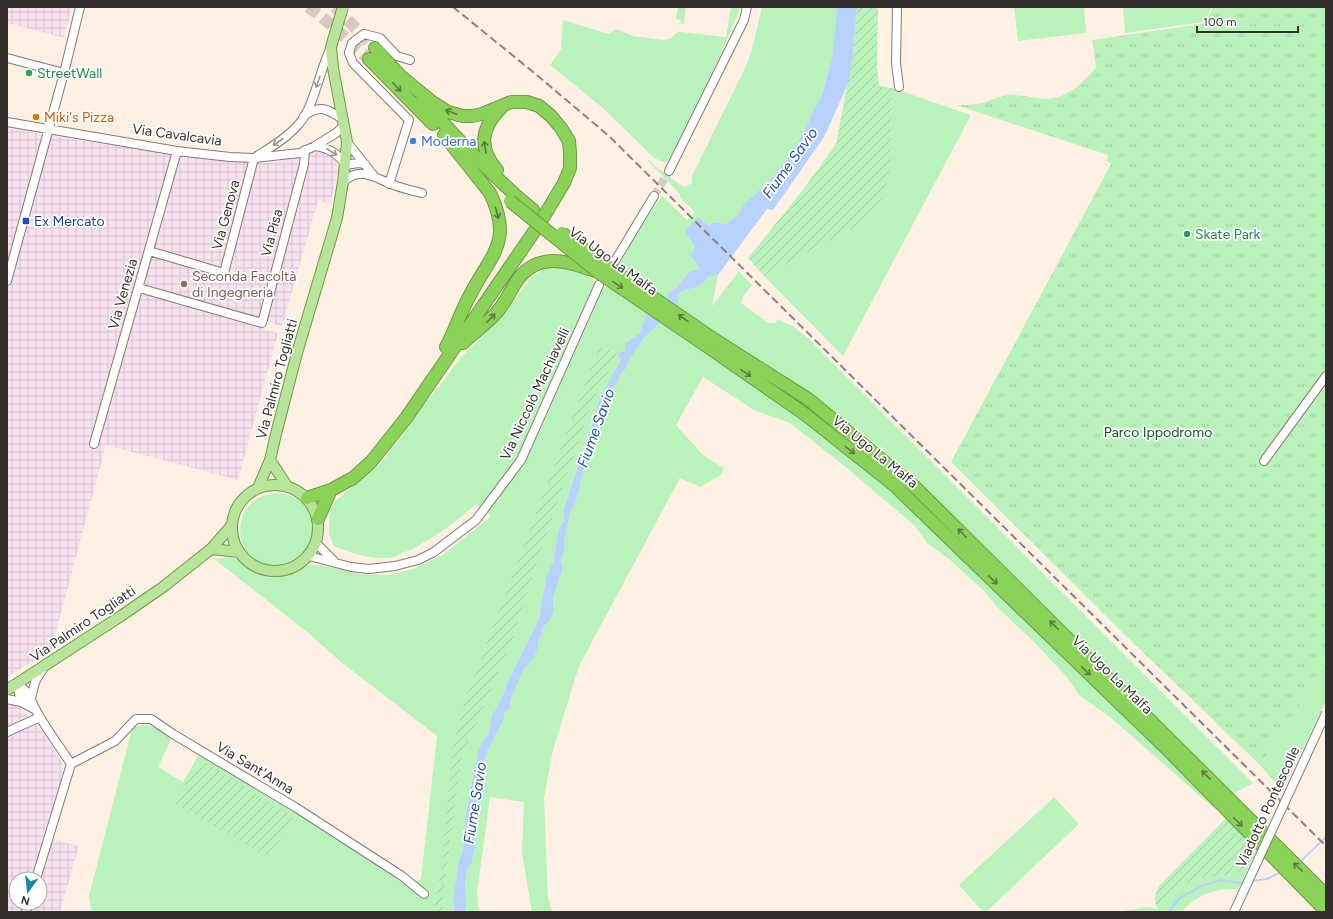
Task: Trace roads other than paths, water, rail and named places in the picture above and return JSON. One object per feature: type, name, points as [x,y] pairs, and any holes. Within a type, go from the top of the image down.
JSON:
[{"type":"highway","name":"Via Ugo La Malfa","points":[[1326,895],[916,488],[808,399],[714,345],[598,272],[510,202],[444,135],[372,54],[398,74],[460,143],[509,190],[533,210],[598,260],[714,345],[806,415],[894,485],[1169,751],[1326,911]]},
{"type":"highway","points":[[307,498],[332,490],[353,478],[371,462],[406,418],[538,226],[564,183],[570,168],[568,141],[551,116],[539,106],[528,102],[511,102],[502,107],[472,116],[463,116],[448,112],[432,102],[398,74]]},
{"type":"highway","points":[[502,107],[490,120],[486,128],[484,148],[495,169],[533,210]]},
{"type":"highway","points":[[406,418],[450,341],[469,296],[493,257],[499,241],[500,223],[490,193],[444,135]]},
{"type":"highway","points":[[442,364],[473,334],[489,322],[498,311],[519,278],[538,263],[554,260],[579,265],[598,272]]},
{"type":"highway","points":[[318,519],[332,490]]},
{"type":"main road","points":[[332,43],[343,7]]},
{"type":"main road","name":"Via Palmiro Togliatti","points":[[258,488],[270,460],[297,353],[337,218],[346,165],[347,142],[333,68],[332,43]]},
{"type":"main road","name":"Via Palmiro Togliatti","points":[[270,460],[288,486]]},
{"type":"main road","points":[[272,484],[288,486],[298,490],[307,498],[314,508],[318,519],[319,530],[316,543],[309,556],[296,566],[283,570],[269,570],[260,568],[251,563],[239,552],[233,538],[232,525],[234,514],[239,504],[249,493],[258,488],[272,484]]},
{"type":"main road","name":"Via Palmiro Togliatti","points":[[7,690],[163,588],[211,549],[232,525]]},
{"type":"main road","points":[[211,549],[239,552]]},
{"type":"street","points":[[7,281],[64,73],[80,7]]},
{"type":"street","points":[[669,171],[744,20],[747,7]]},
{"type":"street","points":[[897,7],[896,63],[899,87]]},
{"type":"street","points":[[389,184],[409,120],[354,63],[349,53],[352,43],[364,34],[380,38],[397,56],[410,60]]},
{"type":"street","points":[[254,158],[284,138],[300,124],[310,105],[325,59],[332,43]]},
{"type":"street","points":[[7,58],[64,73]]},
{"type":"street","points":[[304,116],[317,108],[326,109],[343,123]]},
{"type":"street","name":"Via Cavalcavia","points":[[7,122],[177,151],[254,158],[300,153],[336,133],[343,123]]},
{"type":"street","points":[[347,142],[374,176]]},
{"type":"street","points":[[315,146],[326,148],[334,152],[346,165],[358,162],[365,164]]},
{"type":"street","name":"Via Pisa","points":[[139,288],[262,323],[304,164],[305,150]]},
{"type":"street","name":"Via Venezia","points":[[94,444],[177,151]]},
{"type":"street","name":"Via Genova","points":[[149,251],[224,273],[254,158]]},
{"type":"street","points":[[343,182],[356,174],[365,174],[374,176],[389,184],[422,193]]},
{"type":"street","points":[[615,261],[654,196]]},
{"type":"street","name":"Via Niccolò Machiavelli","points":[[309,556],[351,567],[369,569],[395,566],[418,560],[434,552],[476,520],[521,460],[600,285]]},
{"type":"street","points":[[1264,461],[1326,376]]},
{"type":"street","points":[[316,543],[336,563]]},
{"type":"street","points":[[29,701],[35,682],[44,667]]},
{"type":"street","points":[[17,684],[25,689],[29,701],[71,764],[38,871]]},
{"type":"street","points":[[7,700],[29,701]]},
{"type":"street","name":"Viadotto Pontescolle","points":[[1234,912],[1326,713]]},
{"type":"street","points":[[7,732],[38,714]]},
{"type":"street","name":"Via Sant'Anna","points":[[71,764],[115,741],[136,719],[151,720],[294,807],[402,876],[424,894]]},
{"type":"water","name":"Fiume Savio","points":[[837,7],[857,7],[853,54],[848,84],[824,137],[773,210],[767,209],[718,275],[708,277],[703,283],[695,288],[684,290],[678,294],[678,305],[644,338],[621,374],[611,393],[609,402],[605,407],[603,421],[599,425],[596,432],[581,478],[576,501],[570,513],[564,542],[565,548],[561,560],[563,568],[553,598],[554,612],[549,622],[543,627],[534,658],[523,670],[511,699],[510,709],[504,712],[504,719],[489,748],[483,766],[481,789],[476,815],[476,842],[472,862],[467,869],[465,886],[465,912],[454,912],[453,899],[459,860],[463,849],[466,813],[478,752],[481,744],[488,735],[492,715],[500,702],[508,681],[539,619],[546,578],[553,564],[558,531],[564,520],[564,508],[600,399],[621,359],[618,354],[625,350],[625,343],[640,333],[646,316],[667,297],[668,293],[677,287],[690,271],[700,269],[691,257],[695,246],[686,234],[687,228],[699,217],[709,226],[713,222],[726,224],[738,215],[744,204],[768,182],[784,163],[799,141],[809,122],[813,110],[821,98],[832,58]]},
{"type":"waterway","points":[[1302,860],[1326,837]]},
{"type":"waterway","points":[[1252,881],[1267,879],[1281,872]]},
{"type":"waterway","points":[[1168,912],[1180,898],[1204,885],[1221,880],[1240,883],[1246,882]]},
{"type":"tunnel","points":[[308,7],[321,16],[369,59]]},
{"type":"tunnel","points":[[335,7],[375,48]]},
{"type":"tunnel","points":[[654,196],[669,171]]},
{"type":"railway","points":[[453,7],[610,137],[1326,846]]},
{"type":"place","name":"StreetWall","points":[[29,73]]},
{"type":"place","name":"Miki's Pizza","points":[[36,117]]},
{"type":"place","name":"Moderna","points":[[413,141]]},
{"type":"place","name":"Ex Mercato","points":[[26,221]]},
{"type":"place","name":"Skate Park","points":[[1187,234]]},
{"type":"place","name":"Seconda Facoltà di Ingegneria","points":[[184,284]]},
{"type":"park label","name":"Parco Ippodromo","points":[[1158,432]]}]
